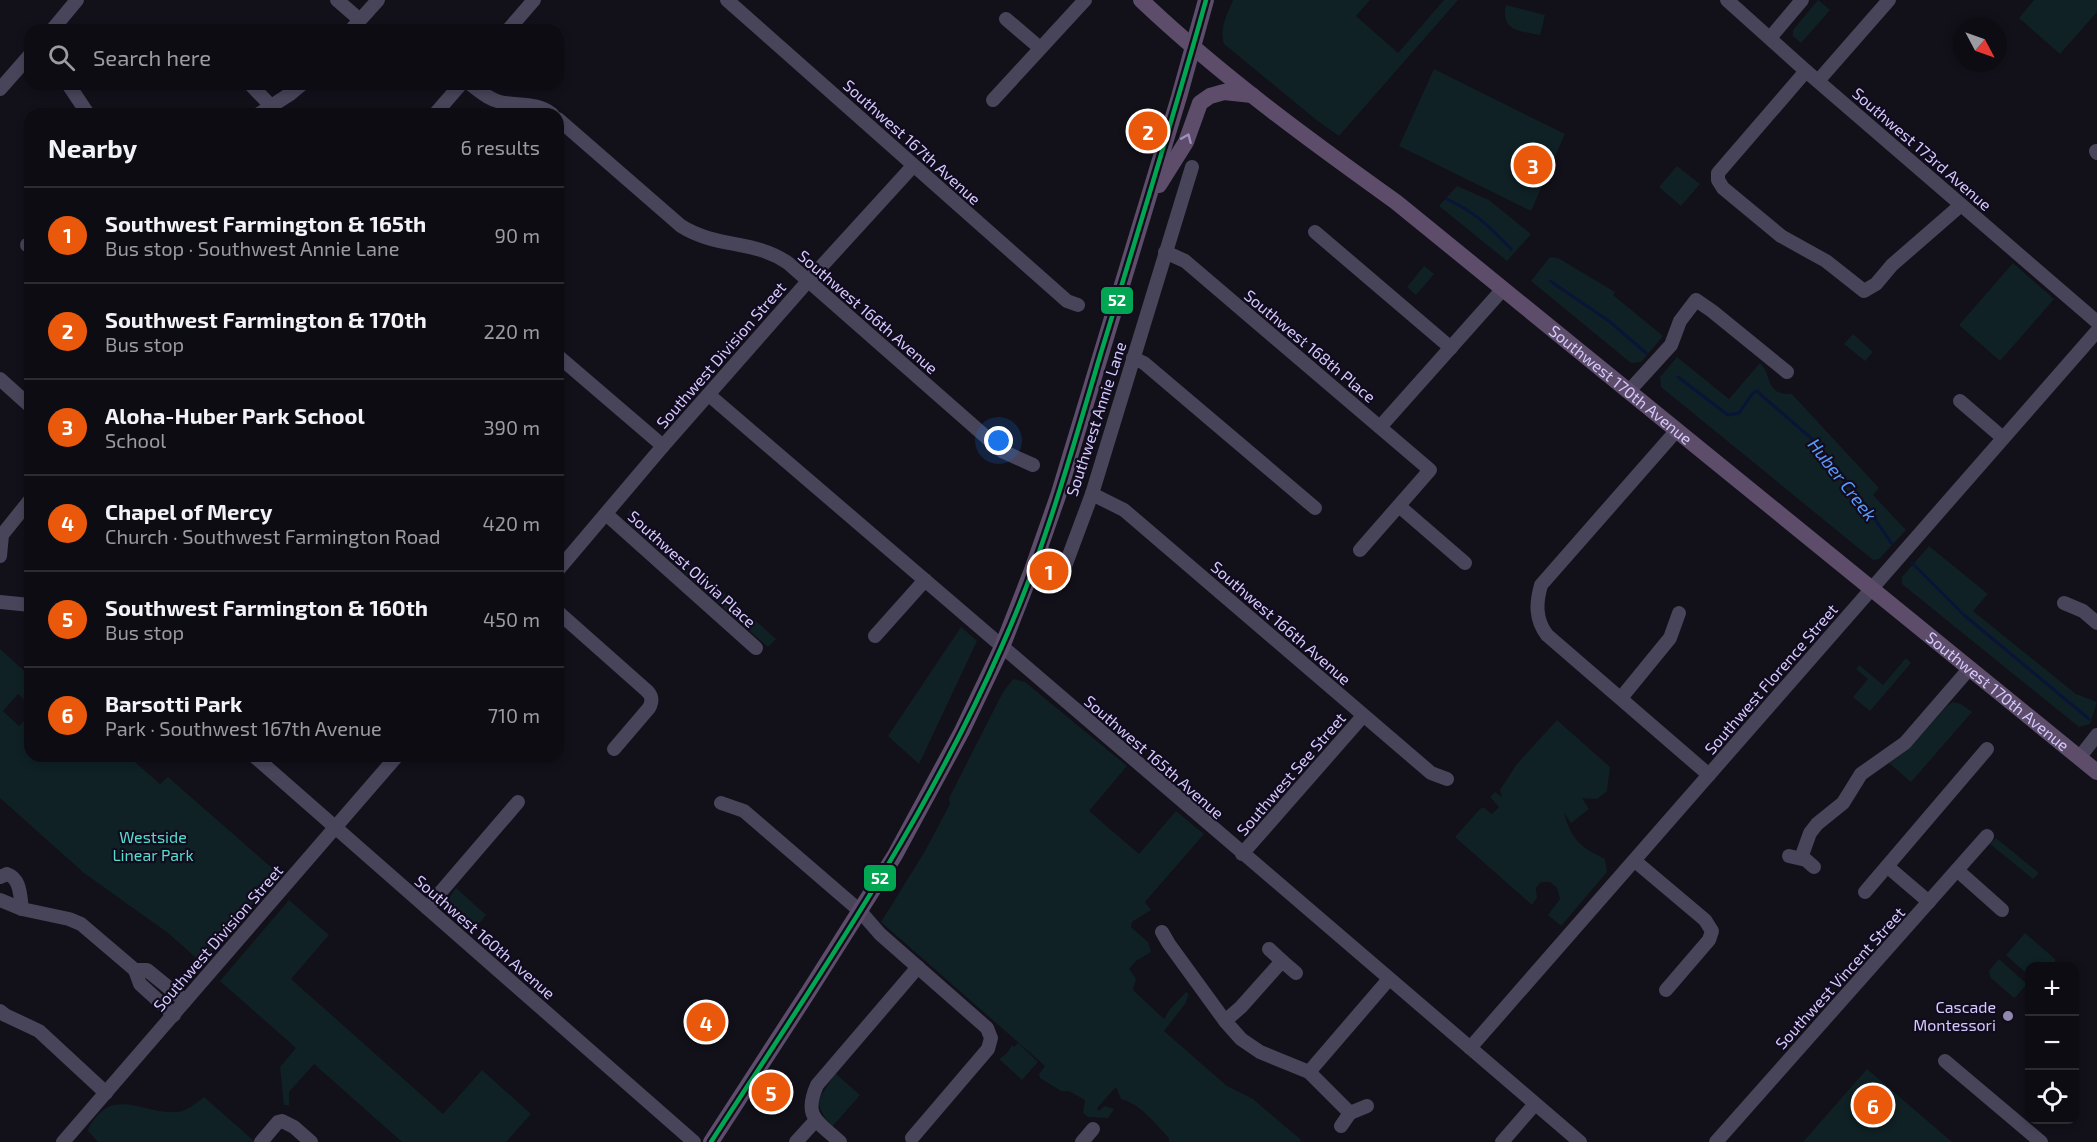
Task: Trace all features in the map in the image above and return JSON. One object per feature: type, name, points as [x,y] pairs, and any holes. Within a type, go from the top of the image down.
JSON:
[{"type":"main road","name":"Southwest 170th Avenue","points":[[1141,0],[1252,95],[1328,154],[1396,202],[2097,772]]},
{"type":"main road","points":[[711,1142],[860,911],[929,795],[1002,647],[1058,496],[1179,97],[1206,0]]},
{"type":"main road","points":[[1146,206],[1186,142],[1200,103],[1210,96],[1224,92],[1252,95]]},
{"type":"street","points":[[56,24],[77,0]]},
{"type":"street","points":[[337,0],[355,24]]},
{"type":"street","points":[[357,24],[378,0]]},
{"type":"street","points":[[513,24],[534,0]]},
{"type":"street","name":"Southwest 167th Avenue","points":[[727,0],[1067,301],[1078,305]]},
{"type":"street","points":[[993,100],[1085,0]]},
{"type":"street","name":"Southwest 173rd Avenue","points":[[1727,0],[2097,322]]},
{"type":"street","points":[[1770,38],[1802,0]]},
{"type":"street","points":[[1818,81],[1889,0]]},
{"type":"street","points":[[1006,19],[1040,48]]},
{"type":"street","points":[[0,89],[24,62]]},
{"type":"street","points":[[1806,71],[1719,171],[1718,180],[1724,188],[1781,236],[1826,261],[1864,291],[1876,284],[1892,265],[1961,205]]},
{"type":"street","points":[[72,90],[84,108]]},
{"type":"street","points":[[253,90],[263,108]]},
{"type":"street","points":[[269,108],[294,90]]},
{"type":"street","points":[[440,108],[456,90]]},
{"type":"street","points":[[480,90],[497,101],[542,108]]},
{"type":"street","name":"Southwest 166th Avenue","points":[[564,124],[681,226],[694,234],[710,240],[759,248],[777,255],[809,280],[1002,451],[1033,465]]},
{"type":"street","name":"Southwest Division Street","points":[[564,563],[663,446],[913,166]]},
{"type":"street","name":"Southwest Annie Lane","points":[[1061,577],[1092,494],[1192,167]]},
{"type":"street","points":[[1315,232],[1451,348]]},
{"type":"street","name":"Southwest 168th Place","points":[[1165,252],[1185,261],[1430,470],[1399,506]]},
{"type":"street","points":[[1380,427],[1503,289]]},
{"type":"street","points":[[1629,391],[1671,345],[1680,321],[1696,300],[1787,372]]},
{"type":"street","name":"Southwest Florence Street","points":[[1470,1048],[2097,331]]},
{"type":"street","points":[[1133,358],[1144,363],[1315,507]]},
{"type":"street","points":[[564,361],[663,446]]},
{"type":"street","points":[[0,379],[24,401]]},
{"type":"street","name":"Southwest 165th Avenue","points":[[709,395],[1580,1142]]},
{"type":"street","points":[[1960,401],[2003,438]]},
{"type":"street","points":[[1677,430],[1541,585],[1538,596],[1538,616],[1541,627],[1547,635],[1709,775]]},
{"type":"street","name":"Southwest 166th Avenue","points":[[1092,494],[1124,510],[1431,773],[1447,779]]},
{"type":"street","points":[[1360,550],[1399,506],[1466,564]]},
{"type":"street","points":[[0,556],[1,533],[24,507]]},
{"type":"street","name":"Southwest Olivia Place","points":[[606,514],[756,648]]},
{"type":"street","points":[[875,636],[925,580]]},
{"type":"street","points":[[0,602],[24,604]]},
{"type":"street","points":[[2064,603],[2083,611],[2097,623]]},
{"type":"street","points":[[1621,698],[1670,638],[1679,613]]},
{"type":"street","points":[[564,617],[646,690],[651,698],[649,708],[614,749]]},
{"type":"street","points":[[1814,867],[1795,857],[1817,824],[1843,803],[1861,774],[1905,743],[1969,669]]},
{"type":"street","name":"Southwest See Street","points":[[1242,854],[1364,716]]},
{"type":"street","points":[[2079,758],[2097,735]]},
{"type":"street","points":[[1865,892],[1987,748]]},
{"type":"street","name":"Southwest 160th Avenue","points":[[261,762],[694,1142]]},
{"type":"street","name":"Southwest Division Street","points":[[63,1142],[392,762]]},
{"type":"street","points":[[427,908],[518,802]]},
{"type":"street","points":[[721,803],[744,811],[860,911],[880,934],[985,1024],[991,1038],[986,1053],[912,1138]]},
{"type":"street","name":"Southwest Vincent Street","points":[[1716,1142],[1987,836]]},
{"type":"street","points":[[1635,861],[1705,920],[1712,931],[1708,940],[1666,990]]},
{"type":"street","points":[[1887,867],[1929,902]]},
{"type":"street","points":[[1957,870],[2002,910]]},
{"type":"street","points":[[0,878],[7,874],[18,883],[22,909]]},
{"type":"street","points":[[0,900],[22,909],[69,919],[81,924],[135,970],[140,984],[174,1015]]},
{"type":"street","points":[[1162,932],[1168,944],[1241,1039],[1260,1052],[1309,1072],[1350,1113]]},
{"type":"street","points":[[1269,949],[1296,973]]},
{"type":"street","points":[[1225,1021],[1241,1007],[1282,961]]},
{"type":"street","points":[[840,1142],[816,1120],[810,1104],[817,1084],[918,967]]},
{"type":"street","points":[[135,970],[147,970],[185,1001]]},
{"type":"street","points":[[1309,1072],[1389,979]]},
{"type":"street","points":[[0,1011],[39,1031],[106,1093]]},
{"type":"street","points":[[1945,1061],[2041,1142]]},
{"type":"street","points":[[1502,1142],[1535,1104]]},
{"type":"street","points":[[1341,1126],[1350,1113],[1367,1106]]},
{"type":"street","points":[[796,1142],[816,1120]]},
{"type":"street","points":[[261,1142],[278,1122],[282,1121],[294,1127],[310,1142]]},
{"type":"street","points":[[1082,1142],[1093,1130]]},
{"type":"green space","points":[[1233,0],[1370,0],[1356,16],[1398,53],[1444,0],[1458,0],[1339,136],[1224,44],[1223,27]]},
{"type":"green space","points":[[1818,0],[1830,10],[1801,43],[1793,36],[1793,30]]},
{"type":"green space","points":[[2034,0],[2097,0],[2097,12],[2060,54],[2019,18]]},
{"type":"green space","points":[[1506,5],[1545,15],[1540,35],[1519,31],[1509,25],[1505,14]]},
{"type":"green space","points":[[1434,69],[1565,134],[1531,211],[1399,146]]},
{"type":"green space","points":[[1677,166],[1700,184],[1681,206],[1659,187]]},
{"type":"green space","points":[[1457,186],[1489,200],[1531,234],[1507,261],[1439,206]]},
{"type":"green space","points":[[1550,257],[1558,258],[1615,292],[1613,295],[1663,336],[1641,362],[1631,363],[1531,281]]},
{"type":"green space","points":[[2013,263],[2054,299],[2000,361],[1959,325]]},
{"type":"green space","points":[[1424,266],[1434,274],[1416,295],[1407,287]]},
{"type":"green space","points":[[1853,334],[1873,352],[1865,361],[1844,344]]},
{"type":"green space","points":[[1677,357],[1729,399],[1760,363],[1773,388],[1792,394],[1879,488],[1873,495],[1906,530],[1879,559],[1873,560],[1661,387],[1660,377]]},
{"type":"green space","points":[[630,509],[776,639],[768,647],[629,524],[627,517]]},
{"type":"green space","points":[[1929,546],[1988,594],[1973,611],[2076,694],[2097,702],[2090,724],[2079,727],[1902,584],[1902,577]]},
{"type":"green space","points":[[961,627],[977,641],[919,764],[888,736]]},
{"type":"green space","name":"Westside Linear Park","points":[[0,649],[24,671],[24,700],[18,694],[3,711],[19,726],[24,721],[24,762],[135,762],[160,784],[168,777],[279,874],[202,963],[168,933],[84,873],[0,798]]},
{"type":"green space","points":[[1906,658],[1911,663],[1870,711],[1853,697],[1868,679],[1856,669],[1859,665],[1883,685]]},
{"type":"green space","points":[[1013,679],[1025,682],[1127,766],[1089,811],[1139,854],[1176,811],[1204,834],[1145,902],[1151,910],[1132,922],[1131,927],[1148,942],[1151,952],[1136,961],[1129,969],[1136,979],[1133,990],[1164,1019],[1186,992],[1189,994],[1185,1004],[1164,1031],[1227,1086],[1253,1099],[1301,1142],[1169,1142],[1169,1138],[1147,1115],[1121,1099],[1116,1087],[1097,1108],[1098,1111],[1105,1106],[1114,1109],[1108,1118],[1088,1117],[1083,1113],[1085,1100],[1069,1091],[1061,1091],[1040,1078],[1039,1074],[1045,1066],[881,922],[925,851],[1003,692]]},
{"type":"green space","points":[[1953,702],[1961,704],[1972,712],[1911,782],[1889,763],[1909,749]]},
{"type":"green space","points":[[1557,720],[1610,767],[1607,791],[1597,799],[1582,798],[1589,809],[1571,823],[1564,813],[1574,837],[1590,851],[1605,859],[1607,872],[1561,926],[1548,915],[1560,899],[1557,888],[1550,882],[1541,882],[1536,888],[1537,898],[1532,905],[1455,837],[1483,807],[1492,814],[1499,807],[1490,797],[1495,792],[1502,797],[1500,790],[1516,765]]},
{"type":"green space","points":[[1996,838],[2039,873],[2033,879],[1990,844]]},
{"type":"green space","points":[[456,888],[486,915],[476,927],[449,903],[449,898]]},
{"type":"green space","points":[[289,900],[329,935],[291,979],[443,1114],[482,1070],[531,1114],[506,1142],[402,1142],[314,1064],[289,1092],[289,1105],[284,1105],[280,1067],[296,1048],[220,981]]},
{"type":"green space","points":[[2025,933],[2056,960],[2054,962],[2025,962],[2025,972],[2006,955]]},
{"type":"green space","points":[[1999,959],[2025,982],[2025,986],[2014,998],[1990,977],[1989,971]]},
{"type":"green space","points":[[1018,1043],[1038,1062],[1022,1080],[999,1059],[1012,1045],[1014,1047]]},
{"type":"green space","points":[[1867,1069],[1952,1142],[1803,1142]]},
{"type":"green space","points":[[835,1073],[860,1095],[832,1127],[819,1104],[822,1094]]},
{"type":"green space","points":[[204,1097],[255,1142],[98,1142],[88,1131],[97,1116],[114,1105],[134,1105],[165,1112],[179,1112]]},
{"type":"waterway","name":"Huber Creek","points":[[1447,199],[1482,221],[1511,249]]},
{"type":"waterway","name":"Huber Creek","points":[[1550,281],[1609,321],[1646,353]]},
{"type":"waterway","name":"Huber Creek","points":[[1678,377],[1728,415],[1739,413],[1753,393],[1757,391],[1812,439],[1866,506],[1892,544]]},
{"type":"waterway","name":"Huber Creek","points":[[1912,563],[1964,615],[2089,719]]},
{"type":"transit line","name":"52","points":[[711,1142],[828,962],[903,839],[971,713],[1001,648],[1030,577],[1055,504],[1206,0]]},
{"type":"place","name":"Southwest Farmington & 170th","points":[[1148,131]]},
{"type":"place","name":"Aloha-Huber Park School","points":[[1533,165]]},
{"type":"place","name":"Southwest Farmington & 165th","points":[[1049,571]]},
{"type":"place","name":"Cascade Montessori","points":[[2008,1016]]},
{"type":"place","name":"Chapel of Mercy","points":[[706,1022]]},
{"type":"place","name":"Southwest Farmington & 160th","points":[[771,1092]]},
{"type":"place","name":"Barsotti Park","points":[[1873,1105]]}]
